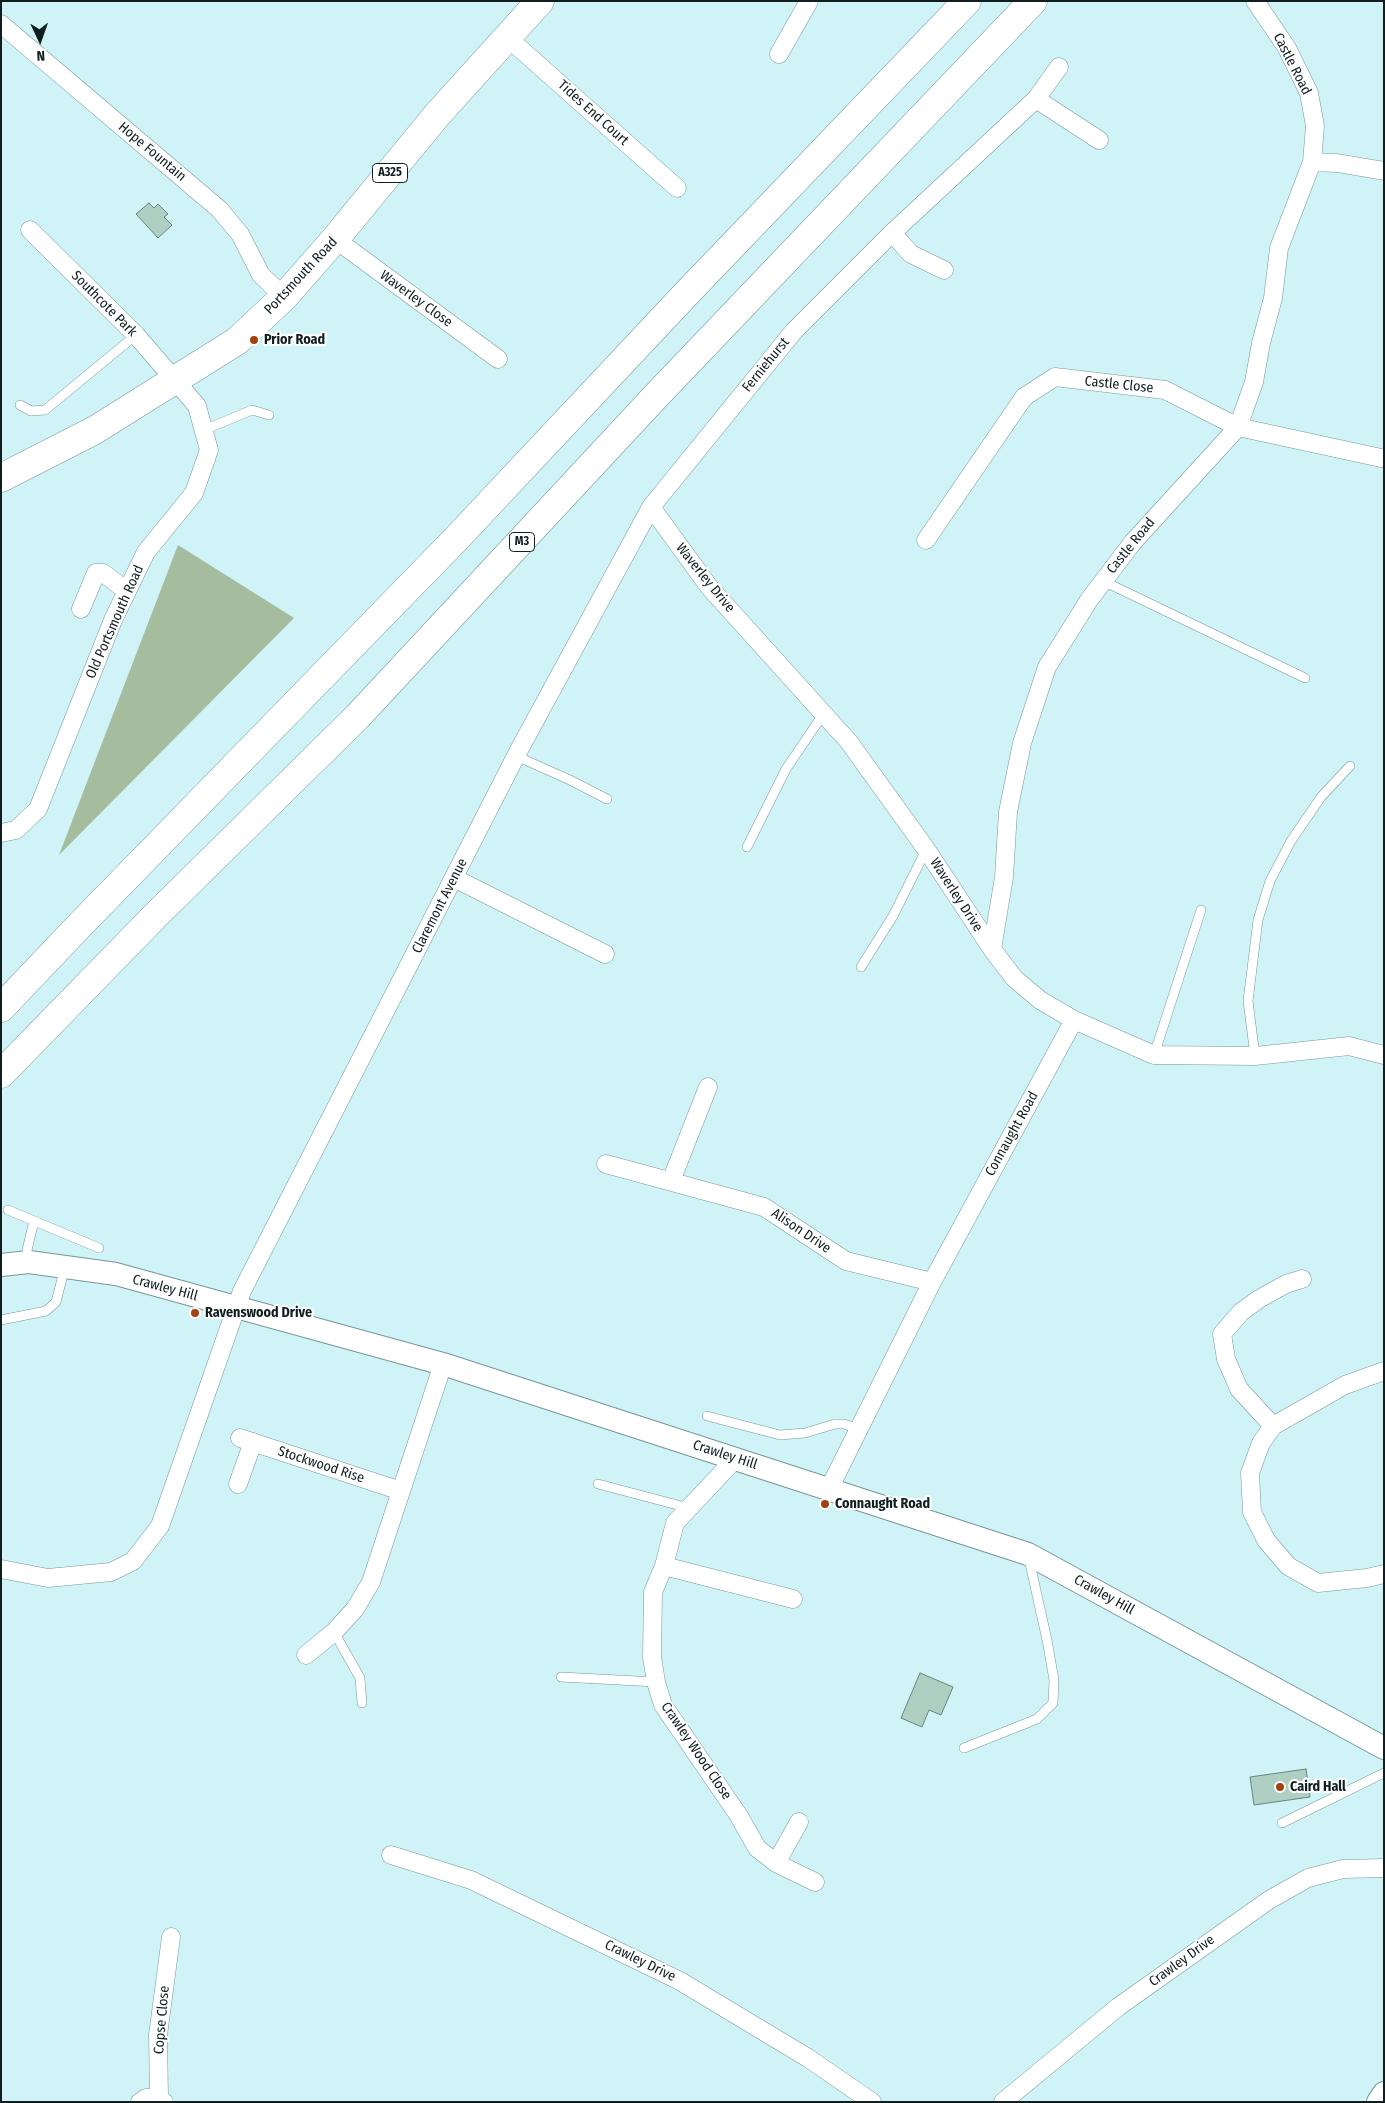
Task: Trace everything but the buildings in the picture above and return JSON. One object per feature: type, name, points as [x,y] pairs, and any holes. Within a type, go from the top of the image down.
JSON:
[{"type":"main road","name":"Portsmouth Road","points":[[1,478],[95,430],[238,341],[284,297],[335,239],[437,115],[540,1]]},
{"type":"main road","points":[[1,1008],[455,540],[686,294],[967,1]]},
{"type":"main road","name":"M3","points":[[1,1074],[156,915],[358,716],[655,397],[1034,1]]},
{"type":"street","points":[[779,54],[809,1]]},
{"type":"street","name":"Castle Road","points":[[992,949],[1004,877],[1008,812],[1022,743],[1047,667],[1088,600],[1133,542],[1238,427],[1254,382],[1261,343],[1273,298],[1279,248],[1312,162],[1315,126],[1309,93],[1288,48],[1255,1]]},
{"type":"street","name":"Hope Fountain","points":[[1,24],[219,209],[240,234],[261,275],[284,297]]},
{"type":"street","name":"Tides End Court","points":[[508,38],[677,188]]},
{"type":"street","name":"Ferniehurst","points":[[650,507],[794,331],[892,233],[1036,99],[1059,67]]},
{"type":"street","points":[[1036,99],[1099,140]]},
{"type":"street","points":[[1312,162],[1337,163],[1384,170]]},
{"type":"street","name":"Southcote Park","points":[[30,230],[136,335],[174,382]]},
{"type":"street","points":[[892,233],[911,254],[944,270]]},
{"type":"street","name":"Waverley Close","points":[[335,239],[498,359]]},
{"type":"street","name":"Castle Close","points":[[926,540],[1024,397],[1054,377],[1165,390],[1238,427],[1381,458]]},
{"type":"street","name":"Old Portsmouth Road","points":[[1,833],[16,830],[38,809],[113,620],[126,592],[146,552],[194,493],[209,450],[197,406],[174,382]]},
{"type":"street","name":"Waverley Drive","points":[[650,507],[710,588],[850,742],[926,849],[992,949],[1014,978],[1040,1000],[1074,1020],[1154,1055],[1255,1056],[1349,1046],[1384,1055]]},
{"type":"street","name":"Claremont Avenue","points":[[238,1308],[242,1291],[516,756],[650,507]]},
{"type":"street","points":[[81,610],[96,573],[103,573],[126,592]]},
{"type":"street","points":[[454,878],[606,954]]},
{"type":"street","name":"Connaught Road","points":[[829,1489],[932,1282],[1074,1020]]},
{"type":"street","points":[[670,1181],[708,1086]]},
{"type":"street","name":"Alison Drive","points":[[606,1164],[764,1206],[846,1261],[932,1282]]},
{"type":"street","name":"Crawley Hill","points":[[1,1265],[29,1262],[116,1274],[443,1364],[1028,1554],[1384,1748]]},
{"type":"street","points":[[1273,1426],[1239,1389],[1226,1359],[1222,1334],[1241,1312],[1259,1299],[1286,1284],[1302,1280]]},
{"type":"street","points":[[1,1569],[48,1578],[111,1572],[133,1561],[160,1526],[238,1308]]},
{"type":"street","points":[[306,1655],[334,1632],[355,1609],[371,1582],[443,1364]]},
{"type":"street","points":[[1384,1370],[1345,1385],[1273,1426],[1261,1443],[1250,1473],[1252,1512],[1266,1540],[1288,1566],[1318,1583],[1367,1578],[1384,1574]]},
{"type":"street","name":"Stockwood Rise","points":[[238,1484],[246,1440],[401,1491]]},
{"type":"street","name":"Crawley Wood Close","points":[[736,1458],[675,1523],[664,1566],[654,1592],[652,1657],[656,1682],[662,1705],[723,1792],[757,1848],[776,1863],[815,1882]]},
{"type":"street","points":[[664,1566],[793,1599]]},
{"type":"street","points":[[776,1863],[799,1822]]},
{"type":"street","name":"Crawley Drive","points":[[391,1855],[471,1880],[680,1981],[808,2058],[872,2102]]},
{"type":"street","name":"Crawley Drive","points":[[1003,2102],[1118,2006],[1269,1900],[1308,1878],[1343,1869],[1384,1868]]},
{"type":"street","name":"Copse Close","points":[[161,2100],[158,2035],[171,1937]]},
{"type":"street","points":[[140,2102],[146,2098],[161,2100]]},
{"type":"lane","points":[[20,405],[31,411],[45,410],[136,335]]},
{"type":"lane","points":[[204,430],[252,410],[269,415]]},
{"type":"lane","points":[[1103,581],[1305,678]]},
{"type":"lane","points":[[747,847],[786,769],[824,713]]},
{"type":"lane","points":[[516,756],[607,799]]},
{"type":"lane","points":[[1255,1056],[1248,1001],[1258,920],[1270,881],[1291,840],[1321,797],[1350,766]]},
{"type":"lane","points":[[860,967],[893,916],[926,849]]},
{"type":"lane","points":[[1154,1055],[1201,910]]},
{"type":"lane","points":[[8,1210],[99,1248]]},
{"type":"lane","points":[[29,1262],[27,1250],[34,1221]]},
{"type":"lane","points":[[1,1320],[46,1310],[56,1302],[65,1266]]},
{"type":"lane","points":[[707,1416],[780,1435],[805,1432],[835,1424],[844,1424],[859,1429]]},
{"type":"lane","points":[[598,1484],[690,1508]]},
{"type":"lane","points":[[964,1748],[1037,1719],[1053,1703],[1054,1680],[1049,1648],[1028,1554]]},
{"type":"lane","points":[[334,1632],[360,1678],[362,1703]]},
{"type":"lane","points":[[561,1677],[656,1682]]},
{"type":"lane","points":[[1282,1822],[1384,1773]]},
{"type":"green space","points":[[178,545],[294,618],[59,855]]},
{"type":"place","name":"Prior Road","points":[[254,340]]},
{"type":"place","name":"Ravenswood Drive","points":[[195,1313]]},
{"type":"place","name":"Connaught Road","points":[[825,1504]]},
{"type":"place","name":"Caird Hall","points":[[1280,1787]]}]
